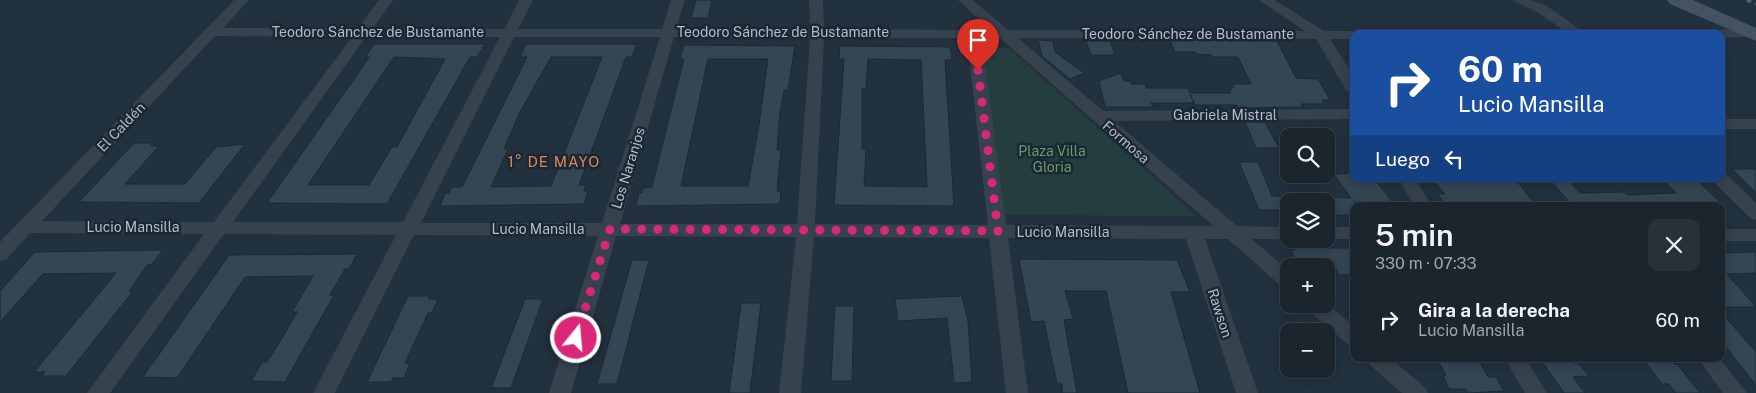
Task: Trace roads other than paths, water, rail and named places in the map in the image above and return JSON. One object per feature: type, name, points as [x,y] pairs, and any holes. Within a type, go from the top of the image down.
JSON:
[{"type":"street","name":"El Caldén","points":[[0,254],[242,0]]},
{"type":"street","points":[[98,393],[386,0]]},
{"type":"street","points":[[324,393],[526,0]]},
{"type":"street","name":"Los Naranjos","points":[[560,393],[670,32],[678,0]]},
{"type":"street","points":[[790,393],[806,230],[816,0]]},
{"type":"street","name":"Formosa","points":[[965,0],[1005,32],[1097,116],[1280,274]]},
{"type":"street","points":[[1266,0],[1320,34],[1350,83]]},
{"type":"street","points":[[1519,0],[1542,9],[1573,30]]},
{"type":"street","points":[[1677,0],[1754,34]]},
{"type":"street","name":"Teodoro Sánchez de Bustamante","points":[[211,32],[1350,34]]},
{"type":"street","points":[[974,33],[1017,393]]},
{"type":"street","points":[[1725,34],[1754,34]]},
{"type":"street","name":"Gabriela Mistral","points":[[1097,116],[1350,114]]},
{"type":"street","points":[[1725,124],[1756,124]]},
{"type":"street","points":[[1409,182],[1421,202]]},
{"type":"street","points":[[1724,182],[1756,214]]},
{"type":"street","name":"Lucio Mansilla","points":[[26,227],[1280,233]]},
{"type":"street","name":"Rawson","points":[[1193,232],[1247,393]]},
{"type":"street","points":[[1335,233],[1350,233]]},
{"type":"street","points":[[1725,235],[1756,235]]},
{"type":"street","points":[[1325,313],[1350,335]]},
{"type":"street","points":[[1381,362],[1417,393]]},
{"type":"street","points":[[1517,362],[1536,393]]},
{"type":"street","points":[[1710,362],[1736,393]]},
{"type":"railway","points":[[1747,0],[1756,4]]},
{"type":"district","name":"1° DE MAYO","points":[[554,161]]},
{"type":"park label","name":"Plaza Villa Gloria","points":[[1052,160]]}]
